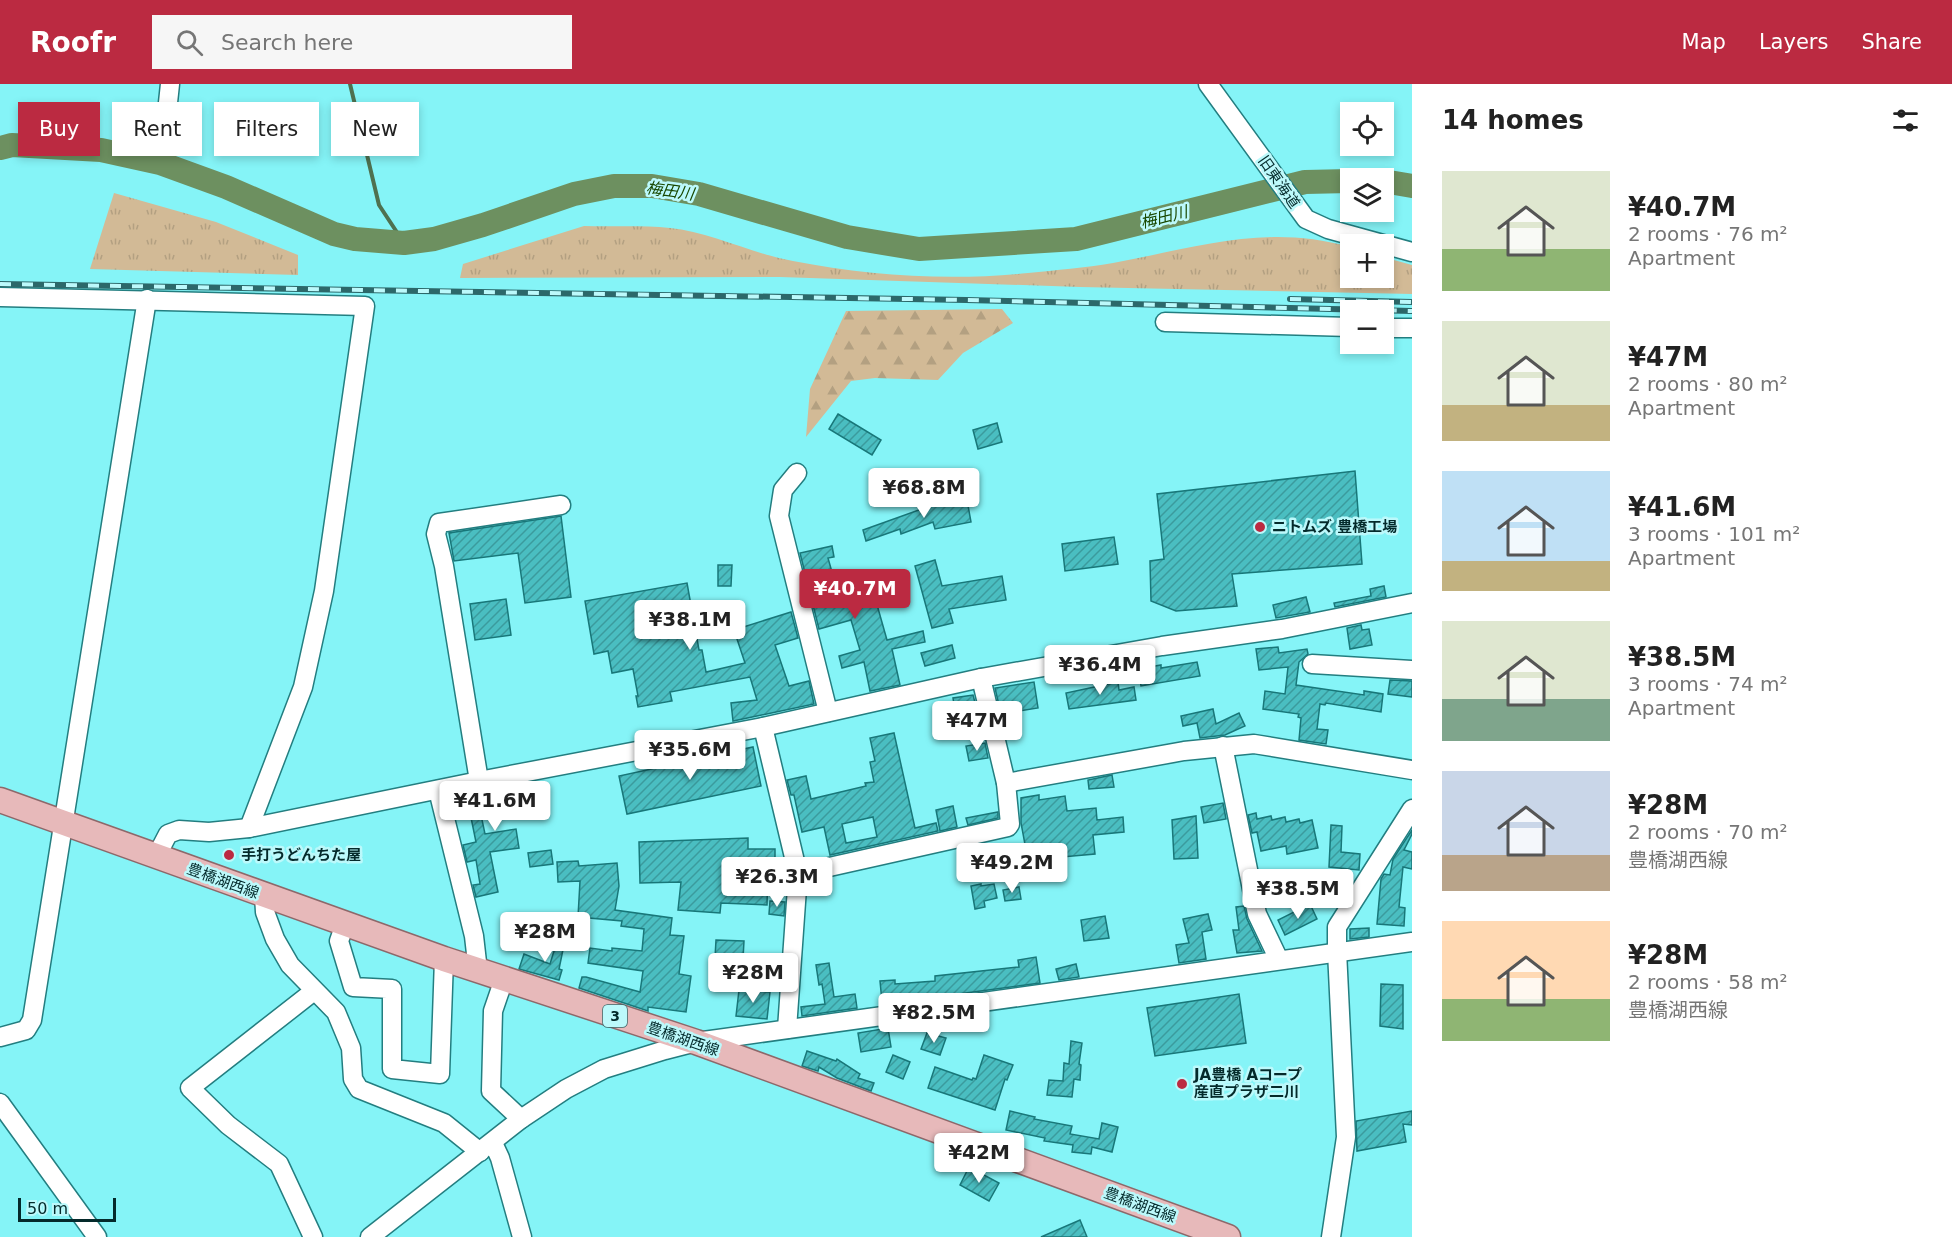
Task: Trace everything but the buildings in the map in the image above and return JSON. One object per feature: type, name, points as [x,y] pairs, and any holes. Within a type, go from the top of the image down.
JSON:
[{"type":"main road","name":"豊橋湖西線","points":[[0,800],[478,971],[696,1042],[1228,1237]]},
{"type":"street","points":[[168,102],[170,84]]},
{"type":"street","name":"旧東海道","points":[[1208,84],[1306,219],[1328,229],[1412,252]]},
{"type":"street","points":[[0,297],[365,306],[324,591],[303,687],[249,828]]},
{"type":"street","points":[[0,1037],[26,1030],[32,1020],[147,299]]},
{"type":"street","points":[[1166,322],[1340,327]]},
{"type":"street","points":[[1394,328],[1412,328]]},
{"type":"street","points":[[797,473],[783,490],[779,516],[828,712]]},
{"type":"street","points":[[479,780],[444,566],[436,534],[439,523],[561,505]]},
{"type":"street","points":[[156,857],[168,834],[179,830],[209,832],[249,828],[479,780],[763,727],[981,678],[1162,646],[1282,630],[1412,603]]},
{"type":"street","points":[[1312,664],[1412,670]]},
{"type":"street","points":[[798,874],[1008,827],[1010,824],[1006,783],[981,678]]},
{"type":"street","points":[[763,727],[798,874],[787,1029]]},
{"type":"street","points":[[1006,783],[1184,751],[1254,744],[1412,770]]},
{"type":"street","points":[[1223,746],[1257,914],[1279,960]]},
{"type":"street","points":[[438,790],[474,936],[478,971]]},
{"type":"street","points":[[1331,1237],[1346,1137],[1337,927],[1412,809]]},
{"type":"street","points":[[264,895],[265,912],[275,939],[290,965],[336,1012],[351,1048],[353,1079],[359,1089],[444,1123],[500,1158],[522,1237]]},
{"type":"street","points":[[345,924],[339,941],[353,987],[392,989],[392,1069],[440,1074],[444,959]]},
{"type":"street","points":[[370,1237],[521,1119],[566,1089],[604,1069],[665,1050],[696,1042],[1412,942]]},
{"type":"street","points":[[504,979],[492,1011],[491,1091],[521,1119]]},
{"type":"street","points":[[313,1237],[279,1164],[228,1125],[190,1088],[314,991]]},
{"type":"street","points":[[0,1103],[97,1237]]},
{"type":"green space","points":[[114,193],[216,222],[298,255],[298,275],[90,269]]},
{"type":"green space","points":[[584,226],[685,230],[793,261],[851,270],[939,277],[969,277],[1081,268],[1231,240],[1289,237],[1340,245],[1340,288],[1394,288],[1394,260],[1412,265],[1412,294],[1080,287],[780,277],[460,278],[463,264]]},
{"type":"green space","points":[[1002,309],[1013,323],[963,353],[938,380],[875,378],[851,381],[806,437],[810,389],[846,311]]},
{"type":"waterway","points":[[350,84],[379,205],[404,243]]},
{"type":"waterway","name":"梅田川","points":[[0,148],[12,145],[101,150],[160,163],[226,187],[334,234],[355,239],[404,243],[434,239],[574,194],[614,186],[652,186],[699,194],[847,237],[919,249],[1076,239],[1305,182],[1340,181]]},
{"type":"waterway","name":"梅田川","points":[[1394,183],[1412,186]]},
{"type":"railway","points":[[0,284],[966,300],[1412,311]]},
{"type":"railway","points":[[1290,299],[1412,302]]},
{"type":"place","name":"ニトムズ 豊橋工場","points":[[1260,527]]},
{"type":"place","name":"手打うどんちた屋","points":[[229,855]]},
{"type":"place","name":"JA豊橋 Aコープ 産直プラザ二川","points":[[1182,1084]]}]
